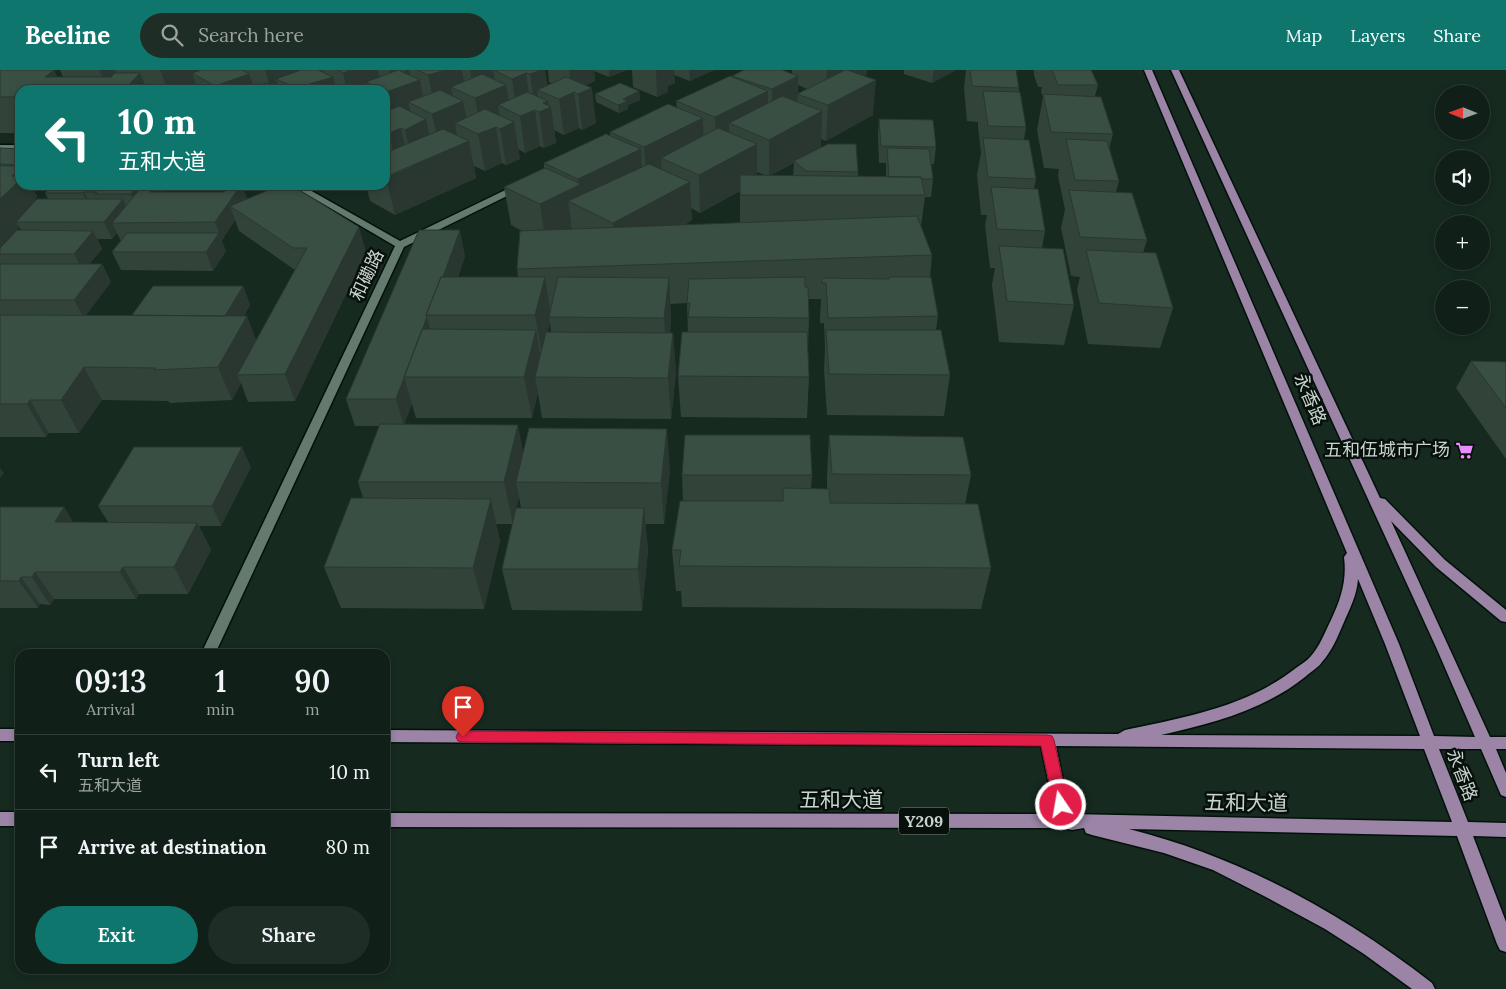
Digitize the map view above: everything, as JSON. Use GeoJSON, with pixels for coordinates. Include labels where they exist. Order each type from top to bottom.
{"type":"FeatureCollection","features":[{"type":"Feature","properties":{"kind":"main road","name":"永香路"},"geometry":{"type":"LineString","coordinates":[[1148,70],[1392,644],[1428,743],[1506,944]]}},
{"type":"Feature","properties":{"kind":"main road","name":"永香路"},"geometry":{"type":"LineString","coordinates":[[1175,70],[1370,488],[1506,790]]}},
{"type":"Feature","properties":{"kind":"main road"},"geometry":{"type":"LineString","coordinates":[[1370,488],[1403,529],[1441,565],[1506,617]]}},
{"type":"Feature","properties":{"kind":"main road"},"geometry":{"type":"LineString","coordinates":[[1100,741],[1192,722],[1242,707],[1284,685],[1316,660],[1349,599],[1352,568],[1346,537]]}},
{"type":"Feature","properties":{"kind":"main road"},"geometry":{"type":"LineString","coordinates":[[0,735],[15,735]]}},
{"type":"Feature","properties":{"kind":"main road"},"geometry":{"type":"LineString","coordinates":[[390,736],[1506,743]]}},
{"type":"Feature","properties":{"kind":"main road"},"geometry":{"type":"LineString","coordinates":[[1047,740],[1064,821],[1127,835],[1188,854],[1245,877],[1309,910],[1395,964],[1426,989]]}},
{"type":"Feature","properties":{"kind":"main road"},"geometry":{"type":"LineString","coordinates":[[0,819],[15,819]]}},
{"type":"Feature","properties":{"kind":"main road","name":"五和大道"},"geometry":{"type":"LineString","coordinates":[[390,820],[1064,821],[1506,830]]}},
{"type":"Feature","properties":{"kind":"street"},"geometry":{"type":"LineString","coordinates":[[0,147],[15,147]]}},
{"type":"Feature","properties":{"kind":"street","name":"和磡路"},"geometry":{"type":"LineString","coordinates":[[210,649],[400,245],[526,184]]}},
{"type":"Feature","properties":{"kind":"street"},"geometry":{"type":"LineString","coordinates":[[304,190],[400,245]]}},
{"type":"Feature","properties":{"kind":"building"},"geometry":{"type":"Polygon","coordinates":[[[0,70],[54,70],[45,77],[111,77],[115,73],[140,73],[129,85],[15,85],[15,97],[0,97],[0,70]]]}},
{"type":"Feature","properties":{"kind":"building"},"geometry":{"type":"Polygon","coordinates":[[[202,70],[242,70],[249,74],[213,85],[192,73],[202,70]]]}},
{"type":"Feature","properties":{"kind":"building"},"geometry":{"type":"Polygon","coordinates":[[[301,70],[318,70],[333,77],[306,85],[289,85],[276,79],[301,70]]]}},
{"type":"Feature","properties":{"kind":"building"},"geometry":{"type":"Polygon","coordinates":[[[337,70],[351,70],[343,73],[337,70]]]}},
{"type":"Feature","properties":{"kind":"building"},"geometry":{"type":"Polygon","coordinates":[[[398,70],[420,80],[390,91],[390,85],[372,85],[366,82],[398,70]]]}},
{"type":"Feature","properties":{"kind":"building"},"geometry":{"type":"Polygon","coordinates":[[[417,70],[446,70],[428,75],[417,70]]]}},
{"type":"Feature","properties":{"kind":"building"},"geometry":{"type":"Polygon","coordinates":[[[494,70],[541,70],[530,74],[526,73],[512,79],[494,70]]]}},
{"type":"Feature","properties":{"kind":"building"},"geometry":{"type":"Polygon","coordinates":[[[744,70],[782,70],[798,76],[772,89],[732,76],[744,70]]]}},
{"type":"Feature","properties":{"kind":"building"},"geometry":{"type":"Polygon","coordinates":[[[845,70],[876,80],[828,105],[797,94],[845,70]]]}},
{"type":"Feature","properties":{"kind":"building"},"geometry":{"type":"Polygon","coordinates":[[[970,70],[1016,70],[1019,88],[972,86],[970,70]]]}},
{"type":"Feature","properties":{"kind":"building"},"geometry":{"type":"Polygon","coordinates":[[[1052,70],[1091,70],[1098,85],[1058,85],[1052,70]]]}},
{"type":"Feature","properties":{"kind":"building"},"geometry":{"type":"Polygon","coordinates":[[[482,74],[506,85],[475,98],[451,87],[482,74]]]}},
{"type":"Feature","properties":{"kind":"building"},"geometry":{"type":"Polygon","coordinates":[[[730,76],[768,91],[715,117],[676,101],[730,76]]]}},
{"type":"Feature","properties":{"kind":"building"},"geometry":{"type":"Polygon","coordinates":[[[566,77],[592,88],[578,94],[574,92],[559,99],[537,90],[566,77]]]}},
{"type":"Feature","properties":{"kind":"building"},"geometry":{"type":"Polygon","coordinates":[[[620,83],[639,91],[623,99],[628,101],[618,105],[595,94],[620,83]]]}},
{"type":"Feature","properties":{"kind":"building"},"geometry":{"type":"Polygon","coordinates":[[[440,90],[463,101],[432,114],[408,102],[440,90]]]}},
{"type":"Feature","properties":{"kind":"building"},"geometry":{"type":"Polygon","coordinates":[[[983,91],[1020,92],[1026,127],[988,126],[983,91]]]}},
{"type":"Feature","properties":{"kind":"building"},"geometry":{"type":"Polygon","coordinates":[[[527,92],[548,101],[543,103],[551,107],[539,112],[535,110],[520,116],[498,105],[527,92]]]}},
{"type":"Feature","properties":{"kind":"building"},"geometry":{"type":"Polygon","coordinates":[[[1043,94],[1101,97],[1113,134],[1051,132],[1043,94]]]}},
{"type":"Feature","properties":{"kind":"building"},"geometry":{"type":"Polygon","coordinates":[[[782,96],[822,111],[769,140],[729,123],[782,96]]]}},
{"type":"Feature","properties":{"kind":"building"},"geometry":{"type":"Polygon","coordinates":[[[668,104],[703,118],[644,147],[610,132],[668,104]]]}},
{"type":"Feature","properties":{"kind":"building"},"geometry":{"type":"Polygon","coordinates":[[[399,106],[426,119],[405,130],[401,128],[390,133],[390,110],[399,106]]]}},
{"type":"Feature","properties":{"kind":"building"},"geometry":{"type":"Polygon","coordinates":[[[485,109],[514,122],[500,129],[496,127],[478,134],[455,123],[485,109]]]}},
{"type":"Feature","properties":{"kind":"building"},"geometry":{"type":"Polygon","coordinates":[[[879,119],[933,120],[936,147],[881,146],[879,119]]]}},
{"type":"Feature","properties":{"kind":"building"},"geometry":{"type":"Polygon","coordinates":[[[718,128],[757,144],[699,175],[661,158],[718,128]]]}},
{"type":"Feature","properties":{"kind":"building"},"geometry":{"type":"Polygon","coordinates":[[[443,129],[469,141],[390,175],[390,151],[443,129]]]}},
{"type":"Feature","properties":{"kind":"building"},"geometry":{"type":"Polygon","coordinates":[[[606,134],[641,149],[578,179],[544,163],[606,134]]]}},
{"type":"Feature","properties":{"kind":"building"},"geometry":{"type":"Polygon","coordinates":[[[983,138],[1029,140],[1036,179],[988,177],[983,138]]]}},
{"type":"Feature","properties":{"kind":"building"},"geometry":{"type":"Polygon","coordinates":[[[1066,139],[1107,141],[1119,181],[1075,180],[1066,139]]]}},
{"type":"Feature","properties":{"kind":"building"},"geometry":{"type":"Polygon","coordinates":[[[828,144],[856,144],[858,172],[806,171],[794,161],[828,144]]]}},
{"type":"Feature","properties":{"kind":"building"},"geometry":{"type":"Polygon","coordinates":[[[0,148],[15,149],[15,165],[0,164],[0,148]]]}},
{"type":"Feature","properties":{"kind":"building"},"geometry":{"type":"Polygon","coordinates":[[[887,148],[929,149],[933,179],[889,177],[887,148]]]}},
{"type":"Feature","properties":{"kind":"building"},"geometry":{"type":"Polygon","coordinates":[[[649,164],[690,182],[613,223],[568,201],[649,164]]]}},
{"type":"Feature","properties":{"kind":"building"},"geometry":{"type":"Polygon","coordinates":[[[0,166],[15,166],[15,173],[12,176],[15,176],[15,185],[0,199],[0,166]]]}},
{"type":"Feature","properties":{"kind":"building"},"geometry":{"type":"Polygon","coordinates":[[[545,168],[581,184],[540,204],[504,187],[545,168]]]}},
{"type":"Feature","properties":{"kind":"building"},"geometry":{"type":"Polygon","coordinates":[[[740,175],[921,177],[925,195],[740,195],[740,175]]]}},
{"type":"Feature","properties":{"kind":"building"},"geometry":{"type":"Polygon","coordinates":[[[991,187],[1038,189],[1045,231],[997,229],[991,187]]]}},
{"type":"Feature","properties":{"kind":"building"},"geometry":{"type":"Polygon","coordinates":[[[48,190],[134,190],[131,194],[95,194],[97,192],[45,193],[48,190]]]}},
{"type":"Feature","properties":{"kind":"building"},"geometry":{"type":"Polygon","coordinates":[[[139,190],[152,190],[150,192],[224,192],[226,190],[237,190],[215,222],[112,223],[139,190]]]}},
{"type":"Feature","properties":{"kind":"building"},"geometry":{"type":"Polygon","coordinates":[[[269,190],[299,190],[359,227],[285,374],[237,375],[307,248],[293,248],[230,206],[269,190]]]}},
{"type":"Feature","properties":{"kind":"building"},"geometry":{"type":"Polygon","coordinates":[[[1069,190],[1132,193],[1147,240],[1080,237],[1069,190]]]}},
{"type":"Feature","properties":{"kind":"building"},"geometry":{"type":"Polygon","coordinates":[[[37,199],[123,199],[104,222],[16,222],[37,199]]]}},
{"type":"Feature","properties":{"kind":"building"},"geometry":{"type":"Polygon","coordinates":[[[917,216],[932,255],[517,269],[520,231],[917,216]]]}},
{"type":"Feature","properties":{"kind":"building"},"geometry":{"type":"Polygon","coordinates":[[[17,230],[93,231],[74,254],[0,254],[0,248],[17,230]]]}},
{"type":"Feature","properties":{"kind":"building"},"geometry":{"type":"Polygon","coordinates":[[[419,230],[460,230],[443,277],[441,277],[426,315],[427,317],[396,399],[346,399],[419,230]]]}},
{"type":"Feature","properties":{"kind":"building"},"geometry":{"type":"Polygon","coordinates":[[[127,233],[219,233],[206,252],[112,252],[127,233]]]}},
{"type":"Feature","properties":{"kind":"building"},"geometry":{"type":"Polygon","coordinates":[[[999,246],[1063,249],[1074,305],[1007,301],[999,246]]]}},
{"type":"Feature","properties":{"kind":"building"},"geometry":{"type":"Polygon","coordinates":[[[1086,250],[1156,253],[1173,308],[1099,303],[1086,250]]]}},
{"type":"Feature","properties":{"kind":"building"},"geometry":{"type":"Polygon","coordinates":[[[0,264],[102,264],[74,300],[0,300],[0,264]]]}},
{"type":"Feature","properties":{"kind":"building"},"geometry":{"type":"Polygon","coordinates":[[[441,277],[545,277],[535,315],[426,315],[441,277]]]}},
{"type":"Feature","properties":{"kind":"building"},"geometry":{"type":"Polygon","coordinates":[[[558,277],[669,278],[664,318],[549,317],[558,277]]]}},
{"type":"Feature","properties":{"kind":"building"},"geometry":{"type":"Polygon","coordinates":[[[805,277],[805,287],[808,287],[809,318],[688,317],[690,303],[687,303],[689,279],[805,277]]]}},
{"type":"Feature","properties":{"kind":"building"},"geometry":{"type":"Polygon","coordinates":[[[889,277],[931,277],[938,316],[828,318],[826,283],[822,283],[822,278],[889,279],[889,277]]]}},
{"type":"Feature","properties":{"kind":"building"},"geometry":{"type":"Polygon","coordinates":[[[153,286],[243,286],[225,316],[132,315],[153,286]]]}},
{"type":"Feature","properties":{"kind":"building"},"geometry":{"type":"Polygon","coordinates":[[[0,315],[247,316],[218,367],[154,370],[156,368],[84,367],[61,400],[30,400],[27,404],[0,404],[0,315]]]}},
{"type":"Feature","properties":{"kind":"building"},"geometry":{"type":"Polygon","coordinates":[[[422,329],[536,330],[524,377],[404,377],[422,329]]]}},
{"type":"Feature","properties":{"kind":"building"},"geometry":{"type":"Polygon","coordinates":[[[826,330],[941,330],[950,375],[829,374],[826,330]]]}},
{"type":"Feature","properties":{"kind":"building"},"geometry":{"type":"Polygon","coordinates":[[[546,332],[673,333],[668,378],[535,377],[546,332]]]}},
{"type":"Feature","properties":{"kind":"building"},"geometry":{"type":"Polygon","coordinates":[[[682,332],[807,332],[809,377],[678,376],[682,332]]]}},
{"type":"Feature","properties":{"kind":"building"},"geometry":{"type":"Polygon","coordinates":[[[1471,361],[1506,362],[1506,408],[1471,361]]]}},
{"type":"Feature","properties":{"kind":"building"},"geometry":{"type":"Polygon","coordinates":[[[380,424],[518,425],[504,482],[358,482],[380,424]]]}},
{"type":"Feature","properties":{"kind":"building"},"geometry":{"type":"Polygon","coordinates":[[[529,428],[667,429],[661,483],[516,482],[529,428]]]}},
{"type":"Feature","properties":{"kind":"building"},"geometry":{"type":"Polygon","coordinates":[[[685,435],[810,435],[812,475],[682,475],[685,435]]]}},
{"type":"Feature","properties":{"kind":"building"},"geometry":{"type":"Polygon","coordinates":[[[829,435],[963,437],[971,475],[832,474],[829,435]]]}},
{"type":"Feature","properties":{"kind":"building"},"geometry":{"type":"Polygon","coordinates":[[[134,447],[242,447],[212,506],[98,506],[134,447]]]}},
{"type":"Feature","properties":{"kind":"building"},"geometry":{"type":"Polygon","coordinates":[[[783,488],[829,489],[830,503],[978,504],[991,568],[679,566],[681,550],[672,550],[680,501],[783,501],[783,488]]]}},
{"type":"Feature","properties":{"kind":"building"},"geometry":{"type":"Polygon","coordinates":[[[351,498],[491,499],[473,568],[324,567],[351,498]]]}},
{"type":"Feature","properties":{"kind":"building"},"geometry":{"type":"Polygon","coordinates":[[[0,507],[64,507],[55,522],[197,523],[174,567],[123,567],[120,572],[35,572],[32,577],[21,577],[19,581],[0,581],[0,507]]]}},
{"type":"Feature","properties":{"kind":"building"},"geometry":{"type":"Polygon","coordinates":[[[516,508],[644,508],[638,569],[502,569],[516,508]]]}},
{"type":"Feature","properties":{"kind":"place","name":"五和伍城市广场"},"geometry":{"type":"Point","coordinates":[1464,450]}},
{"type":"Feature","properties":{"kind":"route"},"geometry":{"type":"LineString","coordinates":[[463,737],[1047,740],[1061,805]]}}]}
